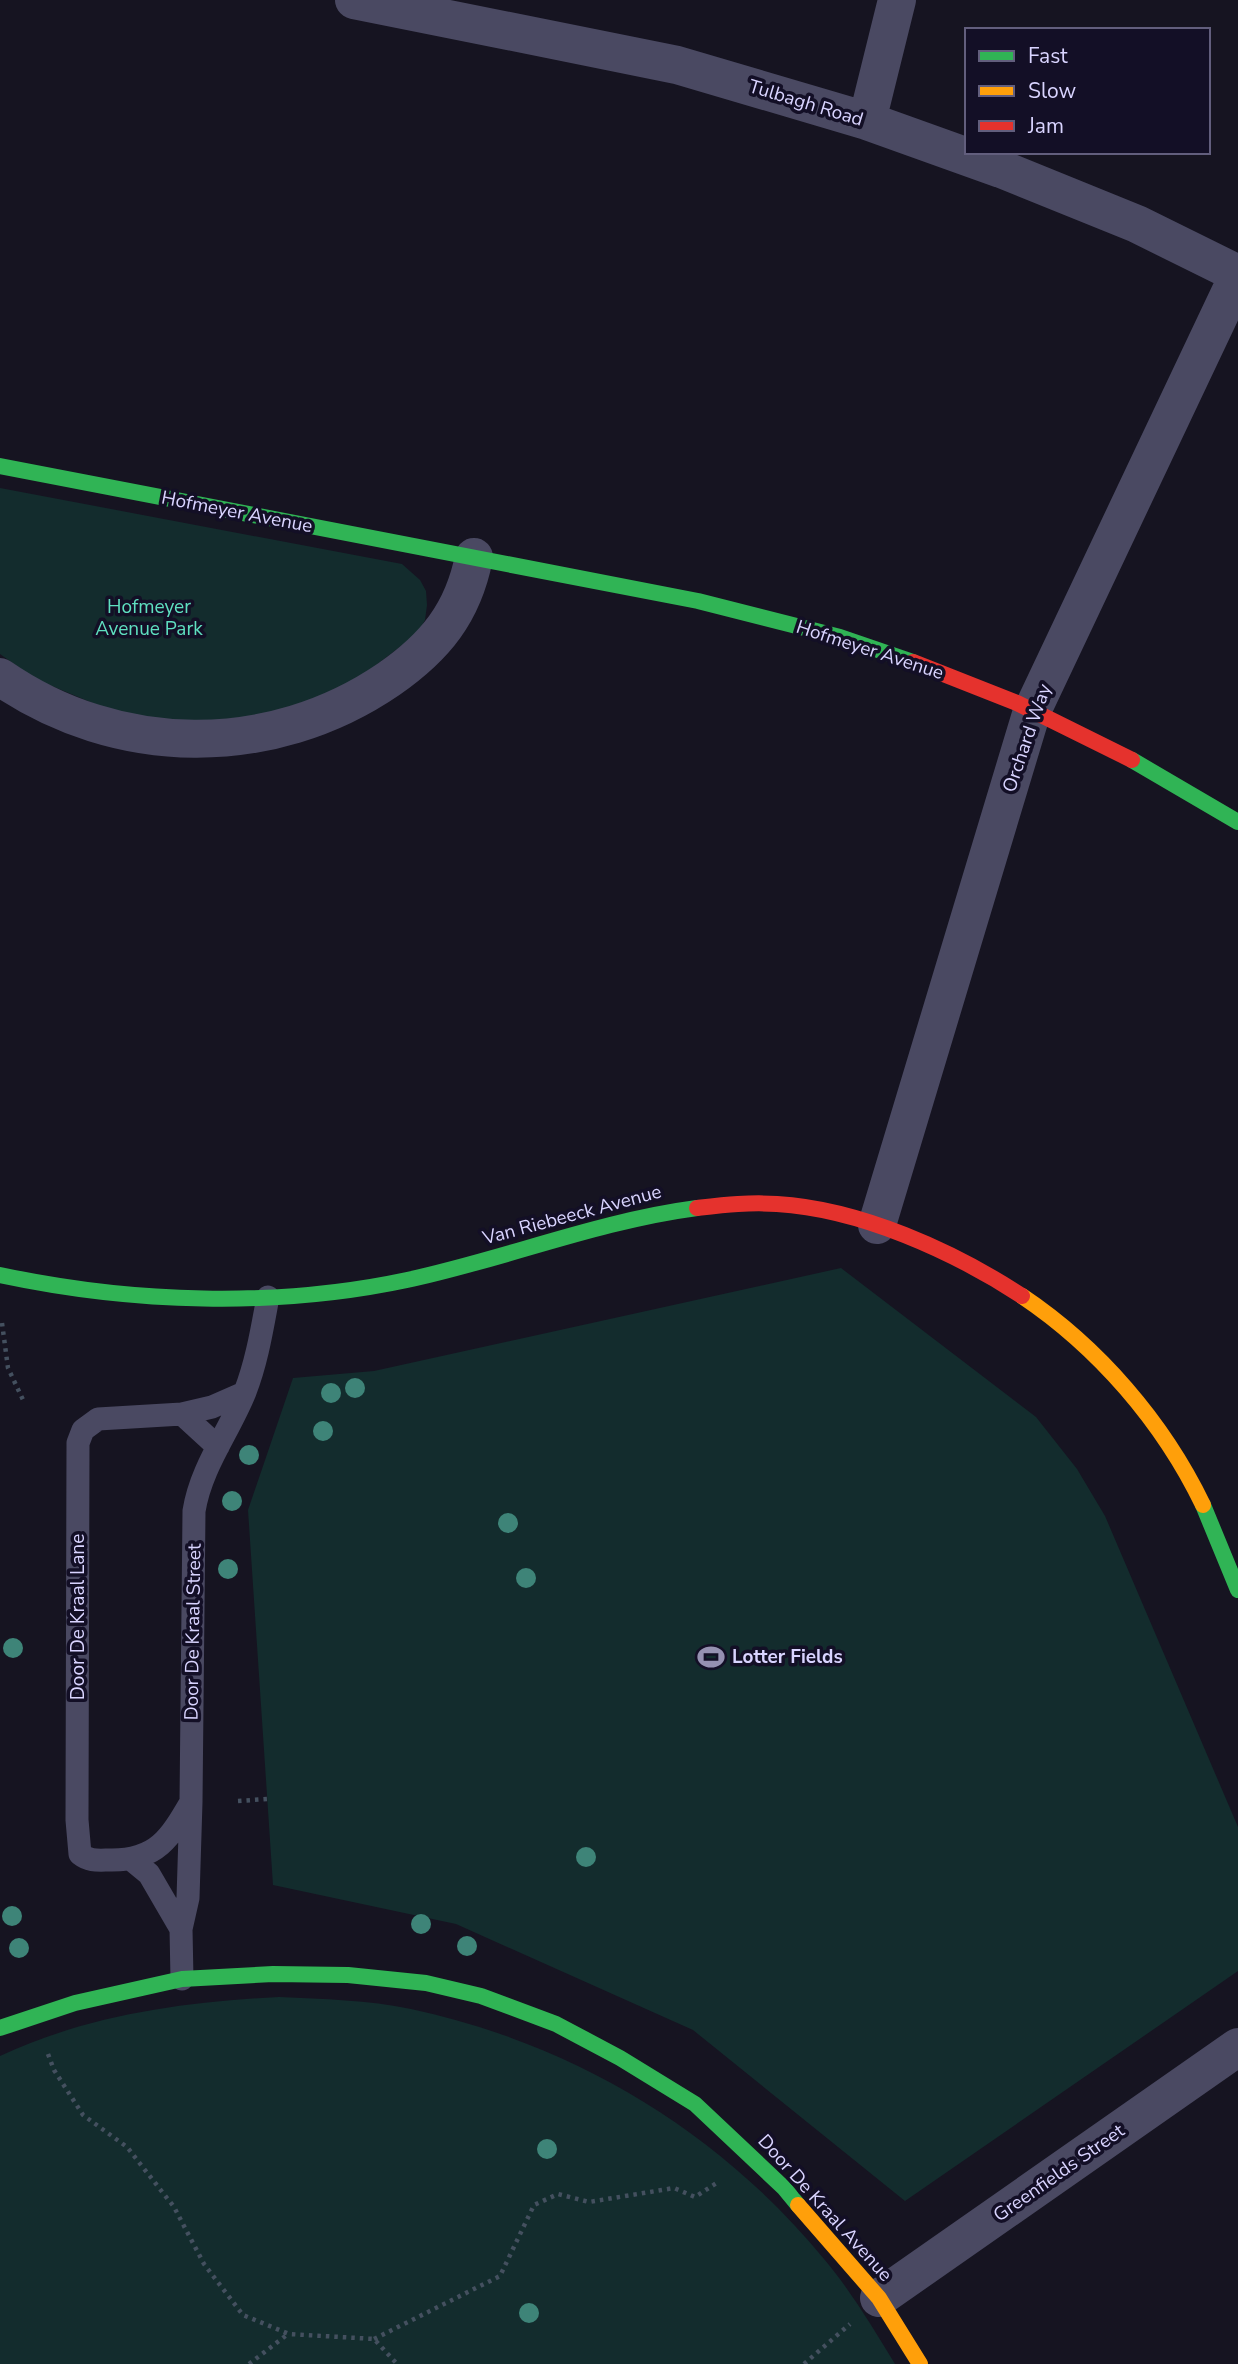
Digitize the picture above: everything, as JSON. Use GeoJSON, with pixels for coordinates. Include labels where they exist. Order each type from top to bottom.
{"type":"FeatureCollection","features":[{"type":"Feature","properties":{"kind":"street","name":"Tulbagh Road"},"geometry":{"type":"LineString","coordinates":[[354,0],[677,65],[867,121],[1001,169],[1137,224],[1238,275]]}},
{"type":"Feature","properties":{"kind":"street"},"geometry":{"type":"LineString","coordinates":[[867,121],[897,0]]}},
{"type":"Feature","properties":{"kind":"street","name":"Orchard Way"},"geometry":{"type":"LineString","coordinates":[[877,1224],[1032,711],[1238,275]]}},
{"type":"Feature","properties":{"kind":"street","name":"Hofmeyer Avenue"},"geometry":{"type":"LineString","coordinates":[[0,466],[656,592],[783,621],[922,664],[1032,711],[1187,789],[1238,822]]}},
{"type":"Feature","properties":{"kind":"street"},"geometry":{"type":"LineString","coordinates":[[0,677],[22,693],[61,712],[102,727],[146,737],[192,741],[238,738],[283,729],[327,715],[367,694],[405,668],[439,637],[454,616],[465,592],[474,557]]}},
{"type":"Feature","properties":{"kind":"street","name":"Van Riebeeck Avenue"},"geometry":{"type":"LineString","coordinates":[[0,1275],[98,1292],[230,1298],[324,1294],[438,1273],[618,1221],[676,1210],[734,1203],[815,1207],[877,1224],[946,1254],[1009,1288],[1081,1343],[1141,1407],[1180,1462],[1210,1521],[1238,1590]]}},
{"type":"Feature","properties":{"kind":"street","name":"Door De Kraal Avenue"},"geometry":{"type":"LineString","coordinates":[[0,2028],[75,2003],[183,1979],[273,1974],[348,1975],[426,1983],[481,1996],[556,2024],[620,2058],[695,2104],[784,2188],[879,2298],[920,2364]]}},
{"type":"Feature","properties":{"kind":"street","name":"Greenfields Street"},"geometry":{"type":"LineString","coordinates":[[879,2298],[1238,2047]]}},
{"type":"Feature","properties":{"kind":"lane","name":"Door De Kraal Street"},"geometry":{"type":"LineString","coordinates":[[183,1979],[181,1929],[188,1898],[191,1802],[194,1511],[202,1478],[244,1393],[259,1347],[268,1297]]}},
{"type":"Feature","properties":{"kind":"lane","name":"Door De Kraal Lane"},"geometry":{"type":"LineString","coordinates":[[191,1802],[161,1845],[132,1860],[89,1860],[80,1854],[78,1443],[83,1430],[98,1419],[183,1414],[212,1407],[244,1393]]}},
{"type":"Feature","properties":{"kind":"lane"},"geometry":{"type":"LineString","coordinates":[[183,1414],[218,1447]]}},
{"type":"Feature","properties":{"kind":"lane"},"geometry":{"type":"LineString","coordinates":[[132,1860],[149,1874],[181,1929]]}},
{"type":"Feature","properties":{"kind":"path"},"geometry":{"type":"LineString","coordinates":[[2,1323],[8,1368],[24,1402]]}},
{"type":"Feature","properties":{"kind":"path"},"geometry":{"type":"LineString","coordinates":[[238,1801],[267,1799]]}},
{"type":"Feature","properties":{"kind":"path"},"geometry":{"type":"LineString","coordinates":[[47,2052],[54,2070],[83,2115],[127,2147],[174,2207],[204,2264],[243,2315],[289,2334],[374,2339],[500,2276],[534,2204],[558,2194],[589,2202],[674,2188],[695,2197],[754,2158]]}},
{"type":"Feature","properties":{"kind":"path"},"geometry":{"type":"LineString","coordinates":[[804,2364],[879,2298]]}},
{"type":"Feature","properties":{"kind":"path"},"geometry":{"type":"LineString","coordinates":[[249,2364],[289,2334]]}},
{"type":"Feature","properties":{"kind":"path"},"geometry":{"type":"LineString","coordinates":[[374,2339],[397,2364]]}},
{"type":"Feature","properties":{"kind":"green space","name":"Hofmeyer Avenue Park"},"geometry":{"type":"Polygon","coordinates":[[[0,488],[402,564],[420,580],[426,591],[425,620],[418,633],[354,682],[280,714],[200,725],[119,714],[35,679],[0,654],[0,488]]]}},
{"type":"Feature","properties":{"kind":"green space","name":"Lotter Fields"},"geometry":{"type":"Polygon","coordinates":[[[841,1268],[1036,1417],[1077,1469],[1105,1516],[1238,1827],[1238,1971],[905,2201],[693,2030],[456,1924],[273,1885],[248,1510],[293,1378],[374,1371],[841,1268]]]}},
{"type":"Feature","properties":{"kind":"green space"},"geometry":{"type":"Polygon","coordinates":[[[279,1997],[378,2004],[471,2024],[585,2069],[639,2099],[690,2132],[738,2170],[783,2213],[843,2284],[895,2364],[0,2364],[0,2056],[67,2030],[136,2013],[279,1997]]]}},
{"type":"Feature","properties":{"kind":"traffic: fast"},"geometry":{"type":"LineString","coordinates":[[0,466],[698,601],[840,637],[913,662]]}},
{"type":"Feature","properties":{"kind":"traffic: fast"},"geometry":{"type":"LineString","coordinates":[[1132,760],[1238,822]]}},
{"type":"Feature","properties":{"kind":"traffic: fast"},"geometry":{"type":"LineString","coordinates":[[0,1275],[100,1292],[152,1296],[255,1298],[307,1295],[407,1280],[624,1222],[697,1208]]}},
{"type":"Feature","properties":{"kind":"traffic: fast"},"geometry":{"type":"LineString","coordinates":[[1203,1505],[1238,1590]]}},
{"type":"Feature","properties":{"kind":"traffic: fast"},"geometry":{"type":"LineString","coordinates":[[0,2028],[75,2003],[182,1979],[273,1974],[348,1975],[426,1983],[481,1996],[556,2024],[620,2058],[695,2104],[784,2188],[798,2205]]}},
{"type":"Feature","properties":{"kind":"traffic: slow"},"geometry":{"type":"LineString","coordinates":[[1022,1296],[1077,1338],[1126,1388],[1169,1444],[1203,1505]]}},
{"type":"Feature","properties":{"kind":"traffic: slow"},"geometry":{"type":"LineString","coordinates":[[798,2205],[879,2298],[920,2364]]}},
{"type":"Feature","properties":{"kind":"traffic: jam"},"geometry":{"type":"LineString","coordinates":[[913,662],[1017,703],[1132,760]]}},
{"type":"Feature","properties":{"kind":"traffic: jam"},"geometry":{"type":"LineString","coordinates":[[697,1208],[767,1203],[841,1214],[873,1223],[936,1248],[1022,1296]]}},
{"type":"Feature","properties":{"kind":"place","name":"Lotter Fields"},"geometry":{"type":"Point","coordinates":[711,1657]}}]}
